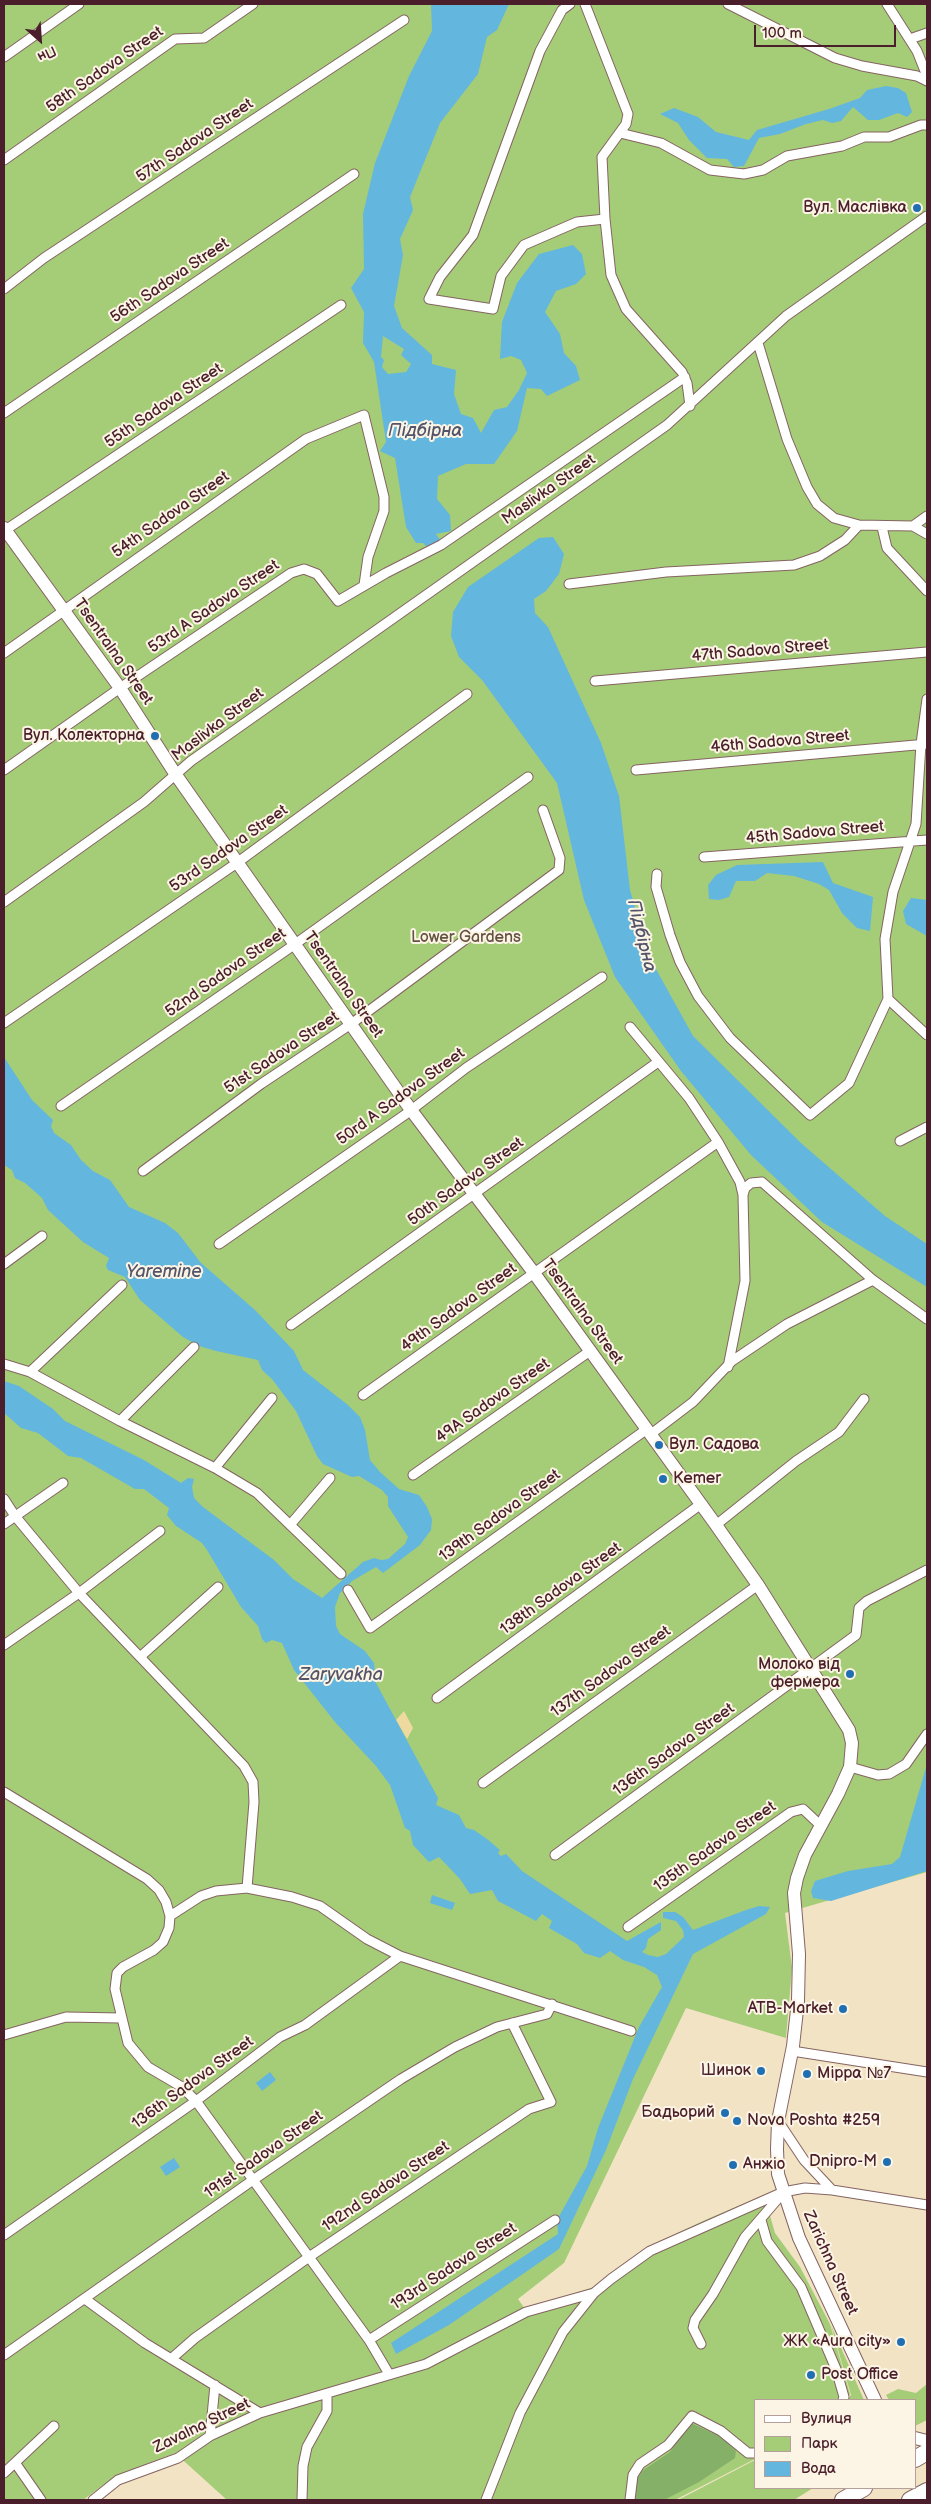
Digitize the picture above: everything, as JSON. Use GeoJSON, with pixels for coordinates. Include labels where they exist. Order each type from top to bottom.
{"type":"FeatureCollection","features":[{"type":"Feature","properties":{"kind":"highway"},"geometry":{"type":"LineString","coordinates":[[916,2458],[927,2452]]}},
{"type":"Feature","properties":{"kind":"highway"},"geometry":{"type":"LineString","coordinates":[[842,2500],[862,2489]]}},
{"type":"Feature","properties":{"kind":"highway"},"geometry":{"type":"LineString","coordinates":[[910,2500],[927,2491]]}},
{"type":"Feature","properties":{"kind":"street"},"geometry":{"type":"LineString","coordinates":[[4,57],[79,4]]}},
{"type":"Feature","properties":{"kind":"street","name":"58th Sadova Street"},"geometry":{"type":"LineString","coordinates":[[4,160],[175,39],[204,38],[253,4]]}},
{"type":"Feature","properties":{"kind":"street"},"geometry":{"type":"LineString","coordinates":[[570,4],[562,10],[540,51],[473,235],[440,277],[429,299],[493,309],[502,276],[524,245],[577,222],[605,219]]}},
{"type":"Feature","properties":{"kind":"street"},"geometry":{"type":"LineString","coordinates":[[585,4],[628,114],[626,124],[602,157],[610,275],[626,309],[685,377],[690,406]]}},
{"type":"Feature","properties":{"kind":"street"},"geometry":{"type":"LineString","coordinates":[[728,4],[835,58],[862,66],[917,76],[927,81]]}},
{"type":"Feature","properties":{"kind":"street"},"geometry":{"type":"LineString","coordinates":[[887,4],[910,39],[927,76]]}},
{"type":"Feature","properties":{"kind":"street","name":"57th Sadova Street"},"geometry":{"type":"LineString","coordinates":[[4,289],[52,253],[404,20]]}},
{"type":"Feature","properties":{"kind":"street"},"geometry":{"type":"LineString","coordinates":[[910,39],[927,33]]}},
{"type":"Feature","properties":{"kind":"street"},"geometry":{"type":"LineString","coordinates":[[620,133],[661,143],[710,170],[744,174],[763,170],[787,156],[842,146],[864,137],[889,137],[921,125],[927,125]]}},
{"type":"Feature","properties":{"kind":"street","name":"56th Sadova Street"},"geometry":{"type":"LineString","coordinates":[[4,413],[354,174]]}},
{"type":"Feature","properties":{"kind":"street","name":"Maslivka Street"},"geometry":{"type":"LineString","coordinates":[[4,902],[144,802],[191,761],[411,604],[637,447],[690,406],[786,316],[927,216]]}},
{"type":"Feature","properties":{"kind":"street","name":"55th Sadova Street"},"geometry":{"type":"LineString","coordinates":[[4,529],[341,306]]}},
{"type":"Feature","properties":{"kind":"street"},"geometry":{"type":"LineString","coordinates":[[758,343],[787,439],[806,487],[817,504],[834,518],[859,525],[882,527],[913,526],[927,534]]}},
{"type":"Feature","properties":{"kind":"street"},"geometry":{"type":"LineString","coordinates":[[364,585],[441,545],[685,377]]}},
{"type":"Feature","properties":{"kind":"street","name":"54th Sadova Street"},"geometry":{"type":"LineString","coordinates":[[4,653],[63,609],[306,439],[364,415],[384,497],[384,511],[368,557],[364,585]]}},
{"type":"Feature","properties":{"kind":"street"},"geometry":{"type":"LineString","coordinates":[[913,526],[927,516]]}},
{"type":"Feature","properties":{"kind":"street"},"geometry":{"type":"LineString","coordinates":[[570,584],[666,572],[794,565],[820,556],[845,540],[859,525]]}},
{"type":"Feature","properties":{"kind":"street"},"geometry":{"type":"LineString","coordinates":[[882,527],[887,548],[927,591]]}},
{"type":"Feature","properties":{"kind":"street","name":"Tsentralna Street"},"geometry":{"type":"LineString","coordinates":[[4,529],[120,688],[176,775],[411,1110],[534,1273],[716,1525],[758,1585],[849,1730],[852,1744],[850,1766],[838,1794],[805,1854],[796,1878],[794,1894],[799,1982],[792,2051],[778,2121],[778,2174],[784,2192]]}},
{"type":"Feature","properties":{"kind":"street","name":"53rd A Sadova Street"},"geometry":{"type":"LineString","coordinates":[[4,770],[120,688],[291,573],[304,569],[317,574],[338,601],[364,585]]}},
{"type":"Feature","properties":{"kind":"street","name":"47th Sadova Street"},"geometry":{"type":"LineString","coordinates":[[596,681],[927,652]]}},
{"type":"Feature","properties":{"kind":"street","name":"53rd Sadova Street"},"geometry":{"type":"LineString","coordinates":[[4,1022],[238,862],[467,694]]}},
{"type":"Feature","properties":{"kind":"street"},"geometry":{"type":"LineString","coordinates":[[657,874],[656,887],[670,935],[680,962],[698,996],[730,1038],[810,1116],[849,1082],[888,999],[885,939],[893,892],[904,857],[912,841],[916,824],[927,699]]}},
{"type":"Feature","properties":{"kind":"street","name":"46th Sadova Street"},"geometry":{"type":"LineString","coordinates":[[636,770],[924,744]]}},
{"type":"Feature","properties":{"kind":"street","name":"52nd Sadova Street"},"geometry":{"type":"LineString","coordinates":[[61,1106],[295,943],[528,777]]}},
{"type":"Feature","properties":{"kind":"street","name":"51st Sadova Street"},"geometry":{"type":"LineString","coordinates":[[143,1171],[261,1084],[351,1024],[559,870],[560,858],[543,810]]}},
{"type":"Feature","properties":{"kind":"street","name":"45th Sadova Street"},"geometry":{"type":"LineString","coordinates":[[704,857],[927,840]]}},
{"type":"Feature","properties":{"kind":"street","name":"50rd A Sadova Street"},"geometry":{"type":"LineString","coordinates":[[218,1244],[411,1110],[466,1068],[602,977]]}},
{"type":"Feature","properties":{"kind":"street"},"geometry":{"type":"LineString","coordinates":[[888,999],[927,1034]]}},
{"type":"Feature","properties":{"kind":"street"},"geometry":{"type":"LineString","coordinates":[[630,1027],[689,1098],[734,1168],[742,1191],[745,1281],[728,1367]]}},
{"type":"Feature","properties":{"kind":"street","name":"50th Sadova Street"},"geometry":{"type":"LineString","coordinates":[[291,1325],[475,1195],[658,1062]]}},
{"type":"Feature","properties":{"kind":"street"},"geometry":{"type":"LineString","coordinates":[[900,1141],[927,1127]]}},
{"type":"Feature","properties":{"kind":"street","name":"49th Sadova Street"},"geometry":{"type":"LineString","coordinates":[[363,1395],[718,1142]]}},
{"type":"Feature","properties":{"kind":"street"},"geometry":{"type":"LineString","coordinates":[[742,1191],[751,1183],[762,1182],[873,1280],[927,1320]]}},
{"type":"Feature","properties":{"kind":"street"},"geometry":{"type":"LineString","coordinates":[[4,1264],[42,1236]]}},
{"type":"Feature","properties":{"kind":"street","name":"139th Sadova Street"},"geometry":{"type":"LineString","coordinates":[[348,1590],[370,1628],[693,1402],[732,1361],[788,1324],[873,1280]]}},
{"type":"Feature","properties":{"kind":"street"},"geometry":{"type":"LineString","coordinates":[[30,1372],[122,1285]]}},
{"type":"Feature","properties":{"kind":"street"},"geometry":{"type":"LineString","coordinates":[[120,1421],[194,1347]]}},
{"type":"Feature","properties":{"kind":"street","name":"49A Sadova Street"},"geometry":{"type":"LineString","coordinates":[[413,1475],[590,1351]]}},
{"type":"Feature","properties":{"kind":"street"},"geometry":{"type":"LineString","coordinates":[[4,1364],[30,1372],[120,1421],[215,1468],[257,1493],[341,1574]]}},
{"type":"Feature","properties":{"kind":"street"},"geometry":{"type":"LineString","coordinates":[[215,1468],[272,1398]]}},
{"type":"Feature","properties":{"kind":"street"},"geometry":{"type":"LineString","coordinates":[[716,1525],[796,1461],[839,1432],[864,1398]]}},
{"type":"Feature","properties":{"kind":"street"},"geometry":{"type":"LineString","coordinates":[[290,1525],[330,1478]]}},
{"type":"Feature","properties":{"kind":"street"},"geometry":{"type":"LineString","coordinates":[[4,1524],[62,1483]]}},
{"type":"Feature","properties":{"kind":"street"},"geometry":{"type":"LineString","coordinates":[[4,1498],[16,1516],[80,1594],[244,1766],[253,1782],[253,1829],[247,1888]]}},
{"type":"Feature","properties":{"kind":"street","name":"138th Sadova Street"},"geometry":{"type":"LineString","coordinates":[[438,1698],[701,1504]]}},
{"type":"Feature","properties":{"kind":"street"},"geometry":{"type":"LineString","coordinates":[[4,1644],[80,1594],[160,1531]]}},
{"type":"Feature","properties":{"kind":"street","name":"136th Sadova Street"},"geometry":{"type":"LineString","coordinates":[[555,1855],[812,1670],[856,1635],[859,1626],[859,1608],[868,1601],[927,1570]]}},
{"type":"Feature","properties":{"kind":"street","name":"137th Sadova Street"},"geometry":{"type":"LineString","coordinates":[[483,1783],[758,1585]]}},
{"type":"Feature","properties":{"kind":"street"},"geometry":{"type":"LineString","coordinates":[[140,1657],[218,1587]]}},
{"type":"Feature","properties":{"kind":"street"},"geometry":{"type":"LineString","coordinates":[[850,1766],[878,1776],[889,1774],[906,1764],[927,1734]]}},
{"type":"Feature","properties":{"kind":"street"},"geometry":{"type":"LineString","coordinates":[[4,1792],[147,1879],[159,1890],[166,1902],[170,1916],[169,1928],[163,1942],[154,1950],[122,1967],[117,1973],[115,1989],[128,2043],[148,2067],[182,2087],[196,2101],[369,2340],[388,2374]]}},
{"type":"Feature","properties":{"kind":"street","name":"135th Sadova Street"},"geometry":{"type":"LineString","coordinates":[[628,1927],[791,1812],[803,1809],[820,1825]]}},
{"type":"Feature","properties":{"kind":"street"},"geometry":{"type":"LineString","coordinates":[[170,1916],[201,1896],[216,1890],[247,1888],[292,1897],[320,1906],[367,1939],[400,1956],[631,2031]]}},
{"type":"Feature","properties":{"kind":"street","name":"136th Sadova Street"},"geometry":{"type":"LineString","coordinates":[[4,2235],[196,2101],[280,2037],[305,2025],[400,1956]]}},
{"type":"Feature","properties":{"kind":"street","name":"191st Sadova Street"},"geometry":{"type":"LineString","coordinates":[[4,2355],[253,2180],[401,2079],[454,2047],[512,2023],[547,2014],[552,2004]]}},
{"type":"Feature","properties":{"kind":"street"},"geometry":{"type":"LineString","coordinates":[[4,2035],[66,2017],[121,2018]]}},
{"type":"Feature","properties":{"kind":"street","name":"192nd Sadova Street"},"geometry":{"type":"LineString","coordinates":[[171,2359],[195,2338],[309,2257],[529,2109],[551,2102],[512,2023]]}},
{"type":"Feature","properties":{"kind":"street"},"geometry":{"type":"LineString","coordinates":[[792,2051],[927,2072]]}},
{"type":"Feature","properties":{"kind":"street"},"geometry":{"type":"LineString","coordinates":[[778,2121],[804,2160],[832,2190]]}},
{"type":"Feature","properties":{"kind":"street"},"geometry":{"type":"LineString","coordinates":[[486,2500],[492,2481],[529,2397],[563,2332],[594,2293],[650,2251],[784,2192],[805,2188],[832,2190],[927,2205]]}},
{"type":"Feature","properties":{"kind":"street"},"geometry":{"type":"LineString","coordinates":[[701,2344],[694,2328],[695,2320],[713,2294],[745,2237],[784,2192]]}},
{"type":"Feature","properties":{"kind":"street","name":"Zarichna Street"},"geometry":{"type":"LineString","coordinates":[[784,2192],[799,2238],[875,2399]]}},
{"type":"Feature","properties":{"kind":"street","name":"193rd Sadova Street"},"geometry":{"type":"LineString","coordinates":[[369,2340],[555,2220]]}},
{"type":"Feature","properties":{"kind":"street"},"geometry":{"type":"LineString","coordinates":[[761,2220],[767,2241],[801,2287],[836,2369],[843,2399]]}},
{"type":"Feature","properties":{"kind":"street","name":"Zavalna Street"},"geometry":{"type":"LineString","coordinates":[[93,2500],[118,2480],[178,2458],[210,2436],[260,2414],[430,2362],[526,2312],[594,2293]]}},
{"type":"Feature","properties":{"kind":"street"},"geometry":{"type":"LineString","coordinates":[[85,2299],[145,2343],[260,2414]]}},
{"type":"Feature","properties":{"kind":"street"},"geometry":{"type":"LineString","coordinates":[[210,2436],[214,2385]]}},
{"type":"Feature","properties":{"kind":"street"},"geometry":{"type":"LineString","coordinates":[[302,2500],[303,2466],[307,2447],[327,2411],[327,2394]]}},
{"type":"Feature","properties":{"kind":"street"},"geometry":{"type":"LineString","coordinates":[[630,2500],[633,2475],[640,2464],[668,2445],[692,2416],[721,2431],[734,2444],[748,2453],[754,2453]]}},
{"type":"Feature","properties":{"kind":"street"},"geometry":{"type":"LineString","coordinates":[[4,2473],[16,2464],[54,2426]]}},
{"type":"Feature","properties":{"kind":"street"},"geometry":{"type":"LineString","coordinates":[[16,2464],[41,2500]]}},
{"type":"Feature","properties":{"kind":"green space","name":"Lower Gardens"},"geometry":{"type":"Polygon","coordinates":[[[4,4],[927,4],[927,1872],[785,1913],[792,1968],[786,2038],[686,2008],[564,2263],[518,2299],[525,2309],[594,2287],[644,2249],[764,2195],[775,2233],[800,2267],[830,2324],[850,2394],[848,2399],[754,2399],[754,2460],[675,2500],[227,2500],[175,2453],[114,2477],[83,2500],[4,2500],[4,4]]]}},
{"type":"Feature","properties":{"kind":"green space"},"geometry":{"type":"Polygon","coordinates":[[[831,2325],[864,2399],[849,2399],[851,2395],[831,2325]]]}},
{"type":"Feature","properties":{"kind":"green space"},"geometry":{"type":"Polygon","coordinates":[[[927,2384],[927,2420],[916,2426],[916,2399],[888,2399],[886,2395],[898,2389],[916,2393],[927,2384]]]}},
{"type":"Feature","properties":{"kind":"green space"},"geometry":{"type":"Polygon","coordinates":[[[689,2422],[723,2438],[736,2451],[735,2458],[699,2482],[664,2500],[633,2500],[635,2482],[642,2471],[670,2452],[689,2422]]]}},
{"type":"Feature","properties":{"kind":"green space"},"geometry":{"type":"Polygon","coordinates":[[[754,2461],[754,2489],[811,2489],[794,2500],[678,2500],[754,2461]]]}},
{"type":"Feature","properties":{"kind":"sand"},"geometry":{"type":"Polygon","coordinates":[[[404,1711],[413,1728],[407,1739],[396,1720],[404,1711]]]}},
{"type":"Feature","properties":{"kind":"water","name":"Підбірна"},"geometry":{"type":"Polygon","coordinates":[[[431,4],[509,4],[497,30],[487,37],[478,74],[440,123],[410,197],[413,210],[400,239],[403,255],[394,306],[402,328],[432,355],[432,364],[456,370],[454,394],[461,414],[473,418],[481,433],[494,410],[507,407],[519,390],[527,373],[521,360],[511,356],[500,359],[502,322],[517,283],[539,254],[573,245],[582,254],[586,274],[576,284],[556,291],[545,312],[560,334],[564,353],[576,366],[580,380],[547,396],[541,389],[527,388],[517,431],[494,464],[466,464],[438,476],[437,499],[450,515],[451,531],[436,534],[441,541],[429,549],[423,543],[416,543],[406,527],[395,458],[380,451],[386,442],[374,362],[363,343],[364,312],[351,288],[364,269],[363,214],[375,163],[409,76],[432,31],[431,4]],[[383,336],[381,357],[384,360],[382,367],[388,374],[406,372],[411,364],[401,355],[404,349],[383,336]]]}},
{"type":"Feature","properties":{"kind":"water"},"geometry":{"type":"Polygon","coordinates":[[[886,86],[898,88],[906,93],[912,112],[907,117],[898,113],[879,120],[868,120],[853,107],[841,121],[832,123],[823,120],[780,134],[759,138],[744,166],[734,167],[727,159],[707,158],[689,140],[678,123],[660,114],[674,108],[698,117],[716,132],[749,140],[757,130],[829,109],[860,98],[867,90],[886,86]]]}},
{"type":"Feature","properties":{"kind":"water"},"geometry":{"type":"Polygon","coordinates":[[[553,537],[564,554],[559,574],[546,591],[534,599],[535,613],[548,627],[601,743],[619,796],[630,890],[651,960],[693,1036],[801,1143],[885,1216],[927,1244],[927,1287],[822,1222],[751,1155],[681,1071],[615,977],[584,900],[557,783],[482,680],[459,657],[451,636],[453,612],[468,587],[539,538],[553,537]]]}},
{"type":"Feature","properties":{"kind":"water"},"geometry":{"type":"Polygon","coordinates":[[[823,862],[833,883],[873,897],[870,931],[857,928],[842,913],[829,890],[819,884],[794,876],[767,873],[755,881],[736,881],[729,897],[719,900],[709,899],[708,885],[716,875],[737,865],[823,862]]]}},
{"type":"Feature","properties":{"kind":"water"},"geometry":{"type":"Polygon","coordinates":[[[911,898],[927,900],[927,936],[906,924],[903,911],[911,898]]]}},
{"type":"Feature","properties":{"kind":"water"},"geometry":{"type":"Polygon","coordinates":[[[4,1057],[32,1100],[53,1120],[51,1126],[54,1133],[71,1145],[81,1160],[93,1171],[110,1180],[129,1207],[165,1223],[178,1233],[201,1263],[255,1310],[294,1351],[303,1370],[348,1405],[360,1417],[365,1430],[370,1460],[380,1472],[399,1489],[419,1495],[427,1507],[432,1519],[431,1530],[420,1545],[383,1573],[376,1567],[352,1581],[340,1593],[335,1607],[336,1626],[340,1634],[365,1651],[374,1663],[376,1683],[438,1798],[436,1805],[459,1815],[466,1828],[474,1830],[487,1839],[500,1850],[498,1853],[501,1856],[506,1854],[522,1871],[627,1941],[661,1922],[661,1930],[648,1939],[646,1948],[642,1952],[648,1955],[658,1957],[666,1954],[684,1937],[683,1930],[676,1921],[663,1918],[663,1912],[675,1912],[683,1917],[693,1930],[759,1906],[770,1907],[766,1914],[693,1954],[633,2079],[606,2150],[559,2249],[449,2325],[396,2354],[391,2343],[558,2234],[557,2220],[587,2166],[598,2128],[639,2027],[662,1987],[657,1975],[644,1967],[623,1960],[610,1951],[600,1958],[584,1953],[577,1944],[549,1928],[552,1921],[542,1914],[536,1921],[498,1901],[492,1890],[470,1894],[460,1879],[439,1857],[429,1862],[413,1845],[410,1831],[405,1828],[390,1785],[376,1766],[335,1722],[294,1670],[282,1643],[272,1640],[266,1643],[262,1639],[258,1626],[241,1607],[207,1550],[202,1543],[176,1526],[167,1515],[169,1508],[144,1489],[135,1489],[81,1458],[68,1456],[38,1433],[21,1428],[4,1413],[4,1381],[19,1386],[53,1409],[65,1421],[144,1460],[181,1483],[188,1478],[194,1479],[192,1487],[194,1498],[203,1507],[274,1560],[293,1579],[322,1598],[363,1562],[374,1558],[388,1559],[405,1544],[408,1537],[388,1506],[388,1497],[382,1490],[359,1476],[352,1477],[323,1464],[317,1456],[296,1411],[272,1379],[262,1370],[258,1360],[199,1346],[183,1337],[140,1300],[125,1277],[108,1270],[106,1266],[109,1258],[83,1242],[48,1210],[42,1198],[25,1183],[15,1178],[12,1170],[4,1165],[4,1057]]]}},
{"type":"Feature","properties":{"kind":"water"},"geometry":{"type":"Polygon","coordinates":[[[927,1764],[927,1871],[831,1901],[813,1898],[811,1891],[815,1881],[848,1871],[892,1864],[900,1857],[927,1764]]]}},
{"type":"Feature","properties":{"kind":"water"},"geometry":{"type":"Polygon","coordinates":[[[432,1895],[455,1903],[452,1910],[430,1903],[432,1895]]]}},
{"type":"Feature","properties":{"kind":"water"},"geometry":{"type":"Polygon","coordinates":[[[270,2072],[276,2080],[262,2091],[256,2083],[270,2072]]]}},
{"type":"Feature","properties":{"kind":"water"},"geometry":{"type":"Polygon","coordinates":[[[174,2158],[180,2167],[166,2176],[160,2167],[174,2158]]]}},
{"type":"Feature","properties":{"kind":"place","name":"Вул. Маслівка"},"geometry":{"type":"Point","coordinates":[917,208]}},
{"type":"Feature","properties":{"kind":"place","name":"Вул. Колекторна"},"geometry":{"type":"Point","coordinates":[155,736]}},
{"type":"Feature","properties":{"kind":"place","name":"Вул. Садова"},"geometry":{"type":"Point","coordinates":[659,1445]}},
{"type":"Feature","properties":{"kind":"place","name":"Kemer"},"geometry":{"type":"Point","coordinates":[663,1479]}},
{"type":"Feature","properties":{"kind":"place","name":"Молоко від фермера"},"geometry":{"type":"Point","coordinates":[850,1674]}},
{"type":"Feature","properties":{"kind":"place","name":"ATB-Market"},"geometry":{"type":"Point","coordinates":[843,2009]}},
{"type":"Feature","properties":{"kind":"place","name":"Шинок"},"geometry":{"type":"Point","coordinates":[761,2071]}},
{"type":"Feature","properties":{"kind":"place","name":"Мірра №7"},"geometry":{"type":"Point","coordinates":[807,2074]}},
{"type":"Feature","properties":{"kind":"place","name":"Бадьорий"},"geometry":{"type":"Point","coordinates":[725,2113]}},
{"type":"Feature","properties":{"kind":"place","name":"Nova Poshta #259"},"geometry":{"type":"Point","coordinates":[737,2121]}},
{"type":"Feature","properties":{"kind":"place","name":"Dnipro-M"},"geometry":{"type":"Point","coordinates":[887,2162]}},
{"type":"Feature","properties":{"kind":"place","name":"Анжіо"},"geometry":{"type":"Point","coordinates":[733,2165]}},
{"type":"Feature","properties":{"kind":"place","name":"ЖК «Aura city»"},"geometry":{"type":"Point","coordinates":[901,2342]}},
{"type":"Feature","properties":{"kind":"place","name":"Post Office"},"geometry":{"type":"Point","coordinates":[811,2375]}},
{"type":"Feature","properties":{"kind":"water label","name":"Yaremine"},"geometry":{"type":"Point","coordinates":[164,1272]}},
{"type":"Feature","properties":{"kind":"water label","name":"Zaryvakha"},"geometry":{"type":"Point","coordinates":[341,1675]}}]}
